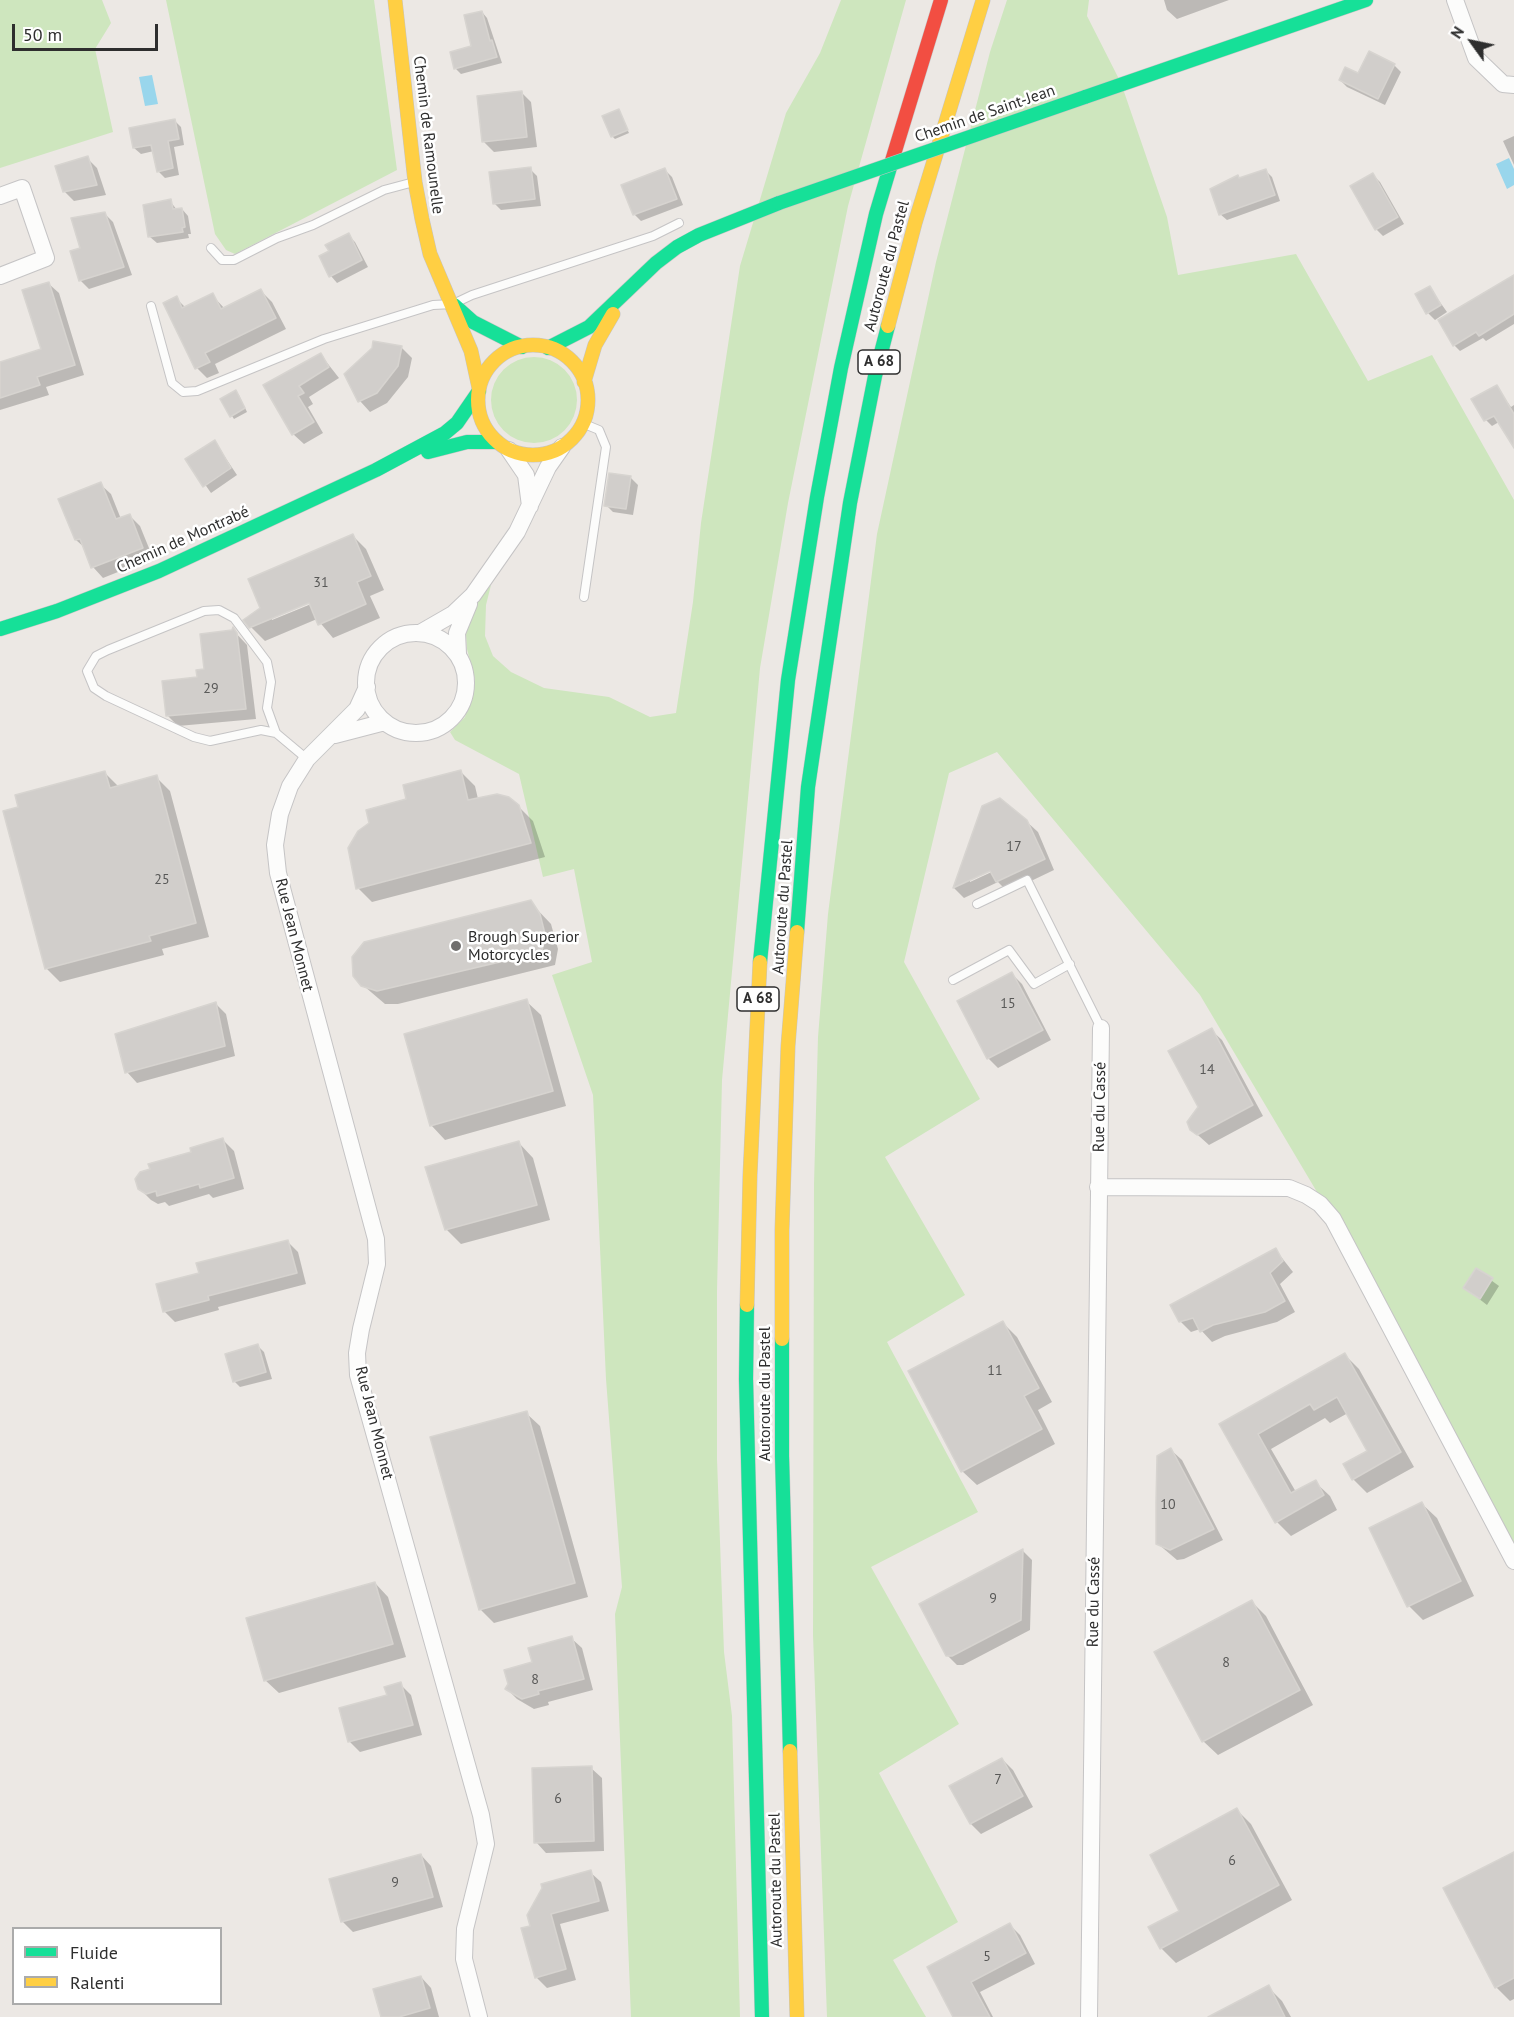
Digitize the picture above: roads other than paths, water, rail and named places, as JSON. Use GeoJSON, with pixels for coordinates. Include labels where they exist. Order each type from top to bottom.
{"type":"FeatureCollection","features":[{"type":"Feature","properties":{"kind":"main road","name":"Chemin de Ramounelle"},"geometry":{"type":"LineString","coordinates":[[395,0],[415,182],[430,254],[471,351],[479,389]]}},
{"type":"Feature","properties":{"kind":"main road","name":"Autoroute du Pastel"},"geometry":{"type":"LineString","coordinates":[[762,2017],[746,1379],[750,1175],[757,1004],[769,856],[788,680],[817,497],[841,368],[876,214],[941,0]]}},
{"type":"Feature","properties":{"kind":"main road","name":"Autoroute du Pastel"},"geometry":{"type":"LineString","coordinates":[[797,2017],[782,1456],[782,1242],[789,1046],[808,787],[850,503],[875,376],[915,223],[983,0]]}},
{"type":"Feature","properties":{"kind":"main road","name":"Chemin de Saint-Jean"},"geometry":{"type":"LineString","coordinates":[[548,348],[589,327],[656,263],[677,247],[709,231],[779,203],[1366,0]]}},
{"type":"Feature","properties":{"kind":"main road","name":"Chemin de Saint-Jean"},"geometry":{"type":"LineString","coordinates":[[584,382],[603,331],[631,289]]}},
{"type":"Feature","properties":{"kind":"main road","name":"Chemin de Ramounelle"},"geometry":{"type":"LineString","coordinates":[[453,304],[473,322],[522,346]]}},
{"type":"Feature","properties":{"kind":"main road"},"geometry":{"type":"LineString","coordinates":[[522,346],[548,348],[566,357],[584,382],[587,406],[582,423],[562,447],[542,455],[519,454],[503,446],[481,419],[479,389],[484,376],[495,361],[510,350],[522,346]]}},
{"type":"Feature","properties":{"kind":"main road","name":"Chemin de Montrabé"},"geometry":{"type":"LineString","coordinates":[[0,629],[57,611],[159,571],[376,470],[445,433],[457,423],[479,389]]}},
{"type":"Feature","properties":{"kind":"main road","name":"Chemin de Montrabé"},"geometry":{"type":"LineString","coordinates":[[376,470],[454,444],[503,446]]}},
{"type":"Feature","properties":{"kind":"street"},"geometry":{"type":"LineString","coordinates":[[1455,0],[1476,58],[1503,84],[1514,86]]}},
{"type":"Feature","properties":{"kind":"street"},"geometry":{"type":"LineString","coordinates":[[0,196],[22,188],[46,258],[0,276]]}},
{"type":"Feature","properties":{"kind":"street"},"geometry":{"type":"LineString","coordinates":[[503,446],[526,475],[530,510]]}},
{"type":"Feature","properties":{"kind":"street"},"geometry":{"type":"LineString","coordinates":[[420,633],[453,614],[472,595],[530,510],[548,467],[562,447]]}},
{"type":"Feature","properties":{"kind":"street"},"geometry":{"type":"LineString","coordinates":[[458,654],[441,639],[420,633],[407,634],[386,644],[371,663],[367,687],[372,706],[385,722],[396,729],[422,733],[450,719],[462,704],[466,691],[465,672],[458,654],[457,633],[472,595]]}},
{"type":"Feature","properties":{"kind":"street","name":"Rue Jean Monnet"},"geometry":{"type":"LineString","coordinates":[[367,687],[357,709],[307,759],[290,786],[280,814],[275,845],[278,873],[376,1239],[377,1263],[361,1329],[357,1353],[358,1375],[482,1815],[486,1844],[465,1929],[464,1959],[479,2017]]}},
{"type":"Feature","properties":{"kind":"street","name":"Rue Jean Monnet"},"geometry":{"type":"LineString","coordinates":[[331,737],[385,722]]}},
{"type":"Feature","properties":{"kind":"street","name":"Rue du Cassé"},"geometry":{"type":"LineString","coordinates":[[1089,2017],[1101,1028]]}},
{"type":"Feature","properties":{"kind":"street"},"geometry":{"type":"LineString","coordinates":[[1098,1187],[1289,1188],[1320,1203],[1333,1219],[1514,1562]]}},
{"type":"Feature","properties":{"kind":"lane"},"geometry":{"type":"LineString","coordinates":[[211,248],[222,260],[234,260],[277,237],[313,225],[384,190],[415,182]]}},
{"type":"Feature","properties":{"kind":"lane"},"geometry":{"type":"LineString","coordinates":[[151,306],[172,383],[183,392],[197,391],[324,339],[433,305],[453,304],[472,295],[653,236],[679,224]]}},
{"type":"Feature","properties":{"kind":"lane"},"geometry":{"type":"LineString","coordinates":[[582,423],[599,430],[606,447],[584,597]]}},
{"type":"Feature","properties":{"kind":"lane"},"geometry":{"type":"LineString","coordinates":[[276,733],[252,729],[225,739],[210,741],[194,737],[106,696],[94,688],[87,671],[96,656],[108,650],[190,616],[219,610],[234,618],[267,662],[271,681],[267,708],[276,733],[307,759]]}},
{"type":"Feature","properties":{"kind":"lane"},"geometry":{"type":"LineString","coordinates":[[977,904],[1027,880],[1101,1028]]}},
{"type":"Feature","properties":{"kind":"lane"},"geometry":{"type":"LineString","coordinates":[[953,980],[1010,950],[1034,984],[1070,964]]}},
{"type":"Feature","properties":{"kind":"water"},"geometry":{"type":"Polygon","coordinates":[[[152,75],[158,104],[145,106],[139,77],[152,75]]]}},
{"type":"Feature","properties":{"kind":"water"},"geometry":{"type":"Polygon","coordinates":[[[1509,158],[1514,169],[1514,185],[1507,189],[1496,164],[1509,158]]]}},
{"type":"Feature","properties":{"kind":"place","name":"Brough Superior Motorcycles"},"geometry":{"type":"Point","coordinates":[456,946]}}]}
